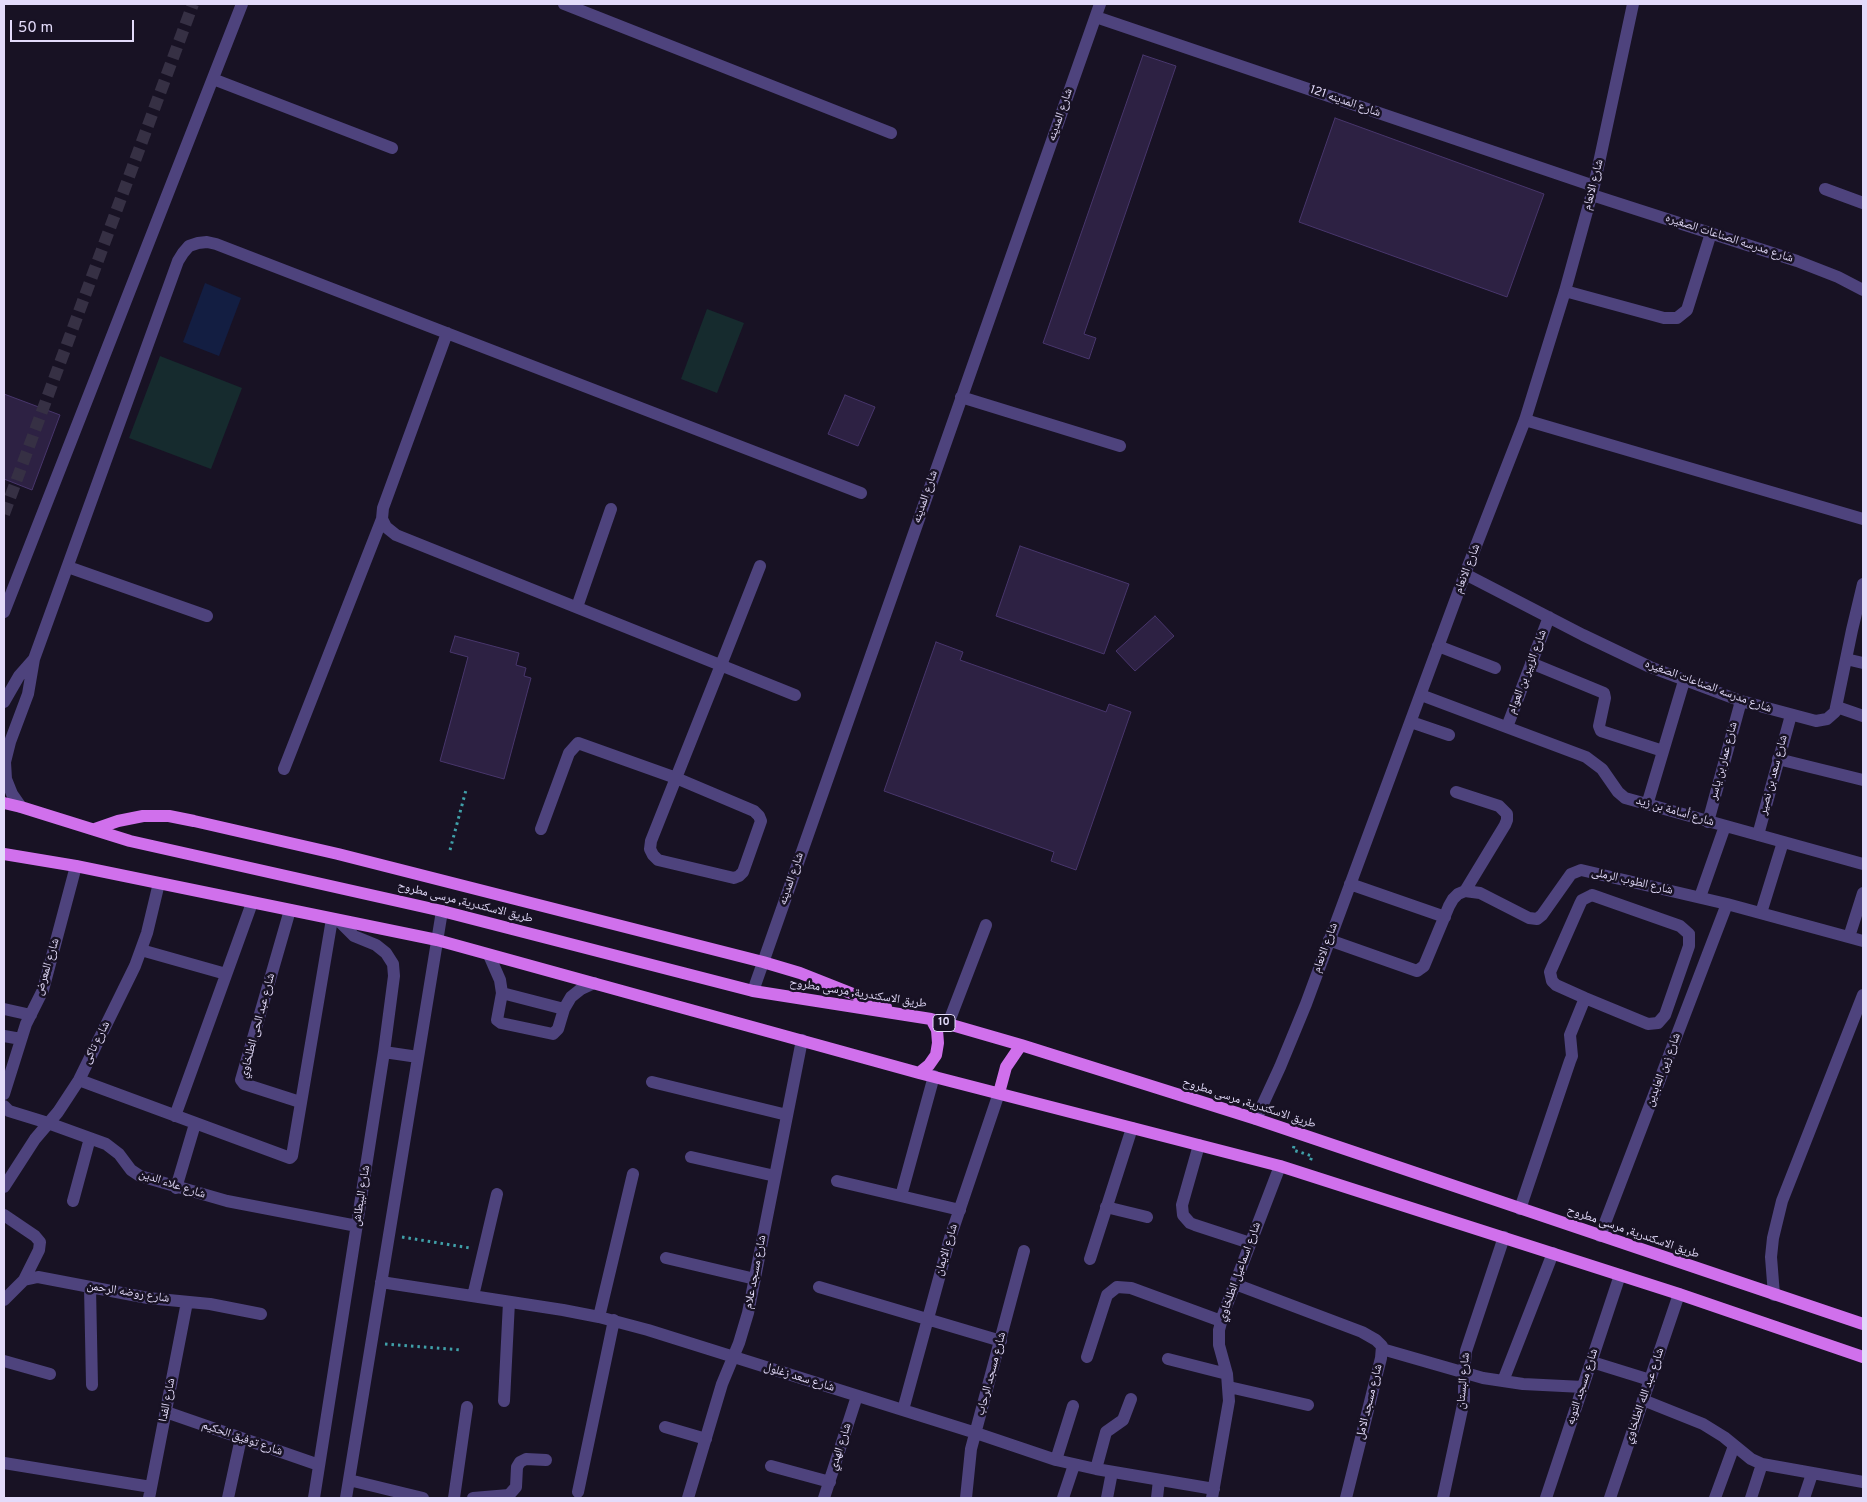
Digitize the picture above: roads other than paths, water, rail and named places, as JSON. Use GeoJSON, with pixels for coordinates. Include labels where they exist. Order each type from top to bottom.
{"type":"FeatureCollection","features":[{"type":"Feature","properties":{"kind":"main road","name":"طريق الاسكندرية, مرسى مطروح"},"geometry":{"type":"LineString","coordinates":[[4,803],[158,847],[442,911],[753,991],[931,1019],[1021,1045],[1256,1119],[1863,1324]]}},
{"type":"Feature","properties":{"kind":"main road"},"geometry":{"type":"LineString","coordinates":[[95,829],[118,821],[143,816],[169,816],[194,820],[338,854],[763,962],[800,973],[868,999],[900,1014]]}},
{"type":"Feature","properties":{"kind":"main road"},"geometry":{"type":"LineString","coordinates":[[4,854],[76,866],[437,940],[919,1073],[1280,1166],[1679,1294],[1863,1357]]}},
{"type":"Feature","properties":{"kind":"main road"},"geometry":{"type":"LineString","coordinates":[[919,1073],[929,1065],[936,1055],[937,1030],[931,1019]]}},
{"type":"Feature","properties":{"kind":"main road"},"geometry":{"type":"LineString","coordinates":[[999,1093],[1006,1067],[1021,1045]]}},
{"type":"Feature","properties":{"kind":"street"},"geometry":{"type":"LineString","coordinates":[[4,612],[242,4]]}},
{"type":"Feature","properties":{"kind":"street"},"geometry":{"type":"LineString","coordinates":[[564,4],[891,134]]}},
{"type":"Feature","properties":{"kind":"street","name":"شارع المدينه"},"geometry":{"type":"LineString","coordinates":[[753,991],[1100,4]]}},
{"type":"Feature","properties":{"kind":"street","name":"شارع الانعام"},"geometry":{"type":"LineString","coordinates":[[1256,1119],[1293,1036],[1465,574],[1525,420],[1565,291],[1593,190],[1633,4]]}},
{"type":"Feature","properties":{"kind":"street","name":"شارع المدينه 121"},"geometry":{"type":"LineString","coordinates":[[1096,17],[1593,190]]}},
{"type":"Feature","properties":{"kind":"street"},"geometry":{"type":"LineString","coordinates":[[213,79],[392,148]]}},
{"type":"Feature","properties":{"kind":"street"},"geometry":{"type":"LineString","coordinates":[[1825,189],[1863,203]]}},
{"type":"Feature","properties":{"kind":"street","name":"شارع مدرسه الصناعات الصغيره"},"geometry":{"type":"LineString","coordinates":[[1593,190],[1711,233],[1817,268],[1863,290]]}},
{"type":"Feature","properties":{"kind":"street"},"geometry":{"type":"LineString","coordinates":[[1565,291],[1664,318],[1677,318],[1687,310],[1711,233]]}},
{"type":"Feature","properties":{"kind":"street"},"geometry":{"type":"LineString","coordinates":[[21,807],[12,794],[6,778],[5,762],[10,742],[28,694],[34,660],[178,261],[189,246],[207,242],[216,244],[861,493]]}},
{"type":"Feature","properties":{"kind":"street"},"geometry":{"type":"LineString","coordinates":[[284,769],[382,519],[383,508],[447,333]]}},
{"type":"Feature","properties":{"kind":"street"},"geometry":{"type":"LineString","coordinates":[[961,397],[1120,446]]}},
{"type":"Feature","properties":{"kind":"street"},"geometry":{"type":"LineString","coordinates":[[1525,420],[1863,519]]}},
{"type":"Feature","properties":{"kind":"street"},"geometry":{"type":"LineString","coordinates":[[577,607],[611,509]]}},
{"type":"Feature","properties":{"kind":"street"},"geometry":{"type":"LineString","coordinates":[[382,519],[386,527],[396,535],[795,695]]}},
{"type":"Feature","properties":{"kind":"street"},"geometry":{"type":"LineString","coordinates":[[541,829],[569,753],[578,743],[676,778],[754,811],[759,816],[760,821],[743,872],[734,878],[658,860],[650,849],[651,841],[676,778],[721,665],[760,566]]}},
{"type":"Feature","properties":{"kind":"street"},"geometry":{"type":"LineString","coordinates":[[68,567],[207,616]]}},
{"type":"Feature","properties":{"kind":"street","name":"شارع مدرسه الصناعات الصغيره"},"geometry":{"type":"LineString","coordinates":[[1465,574],[1616,652],[1684,681],[1740,701],[1791,715],[1822,721],[1832,716],[1837,707]]}},
{"type":"Feature","properties":{"kind":"street"},"geometry":{"type":"LineString","coordinates":[[1863,584],[1837,707],[1863,716]]}},
{"type":"Feature","properties":{"kind":"street","name":"شارع الزبير بن العوام"},"geometry":{"type":"LineString","coordinates":[[1506,727],[1549,617]]}},
{"type":"Feature","properties":{"kind":"street"},"geometry":{"type":"LineString","coordinates":[[1438,646],[1495,668]]}},
{"type":"Feature","properties":{"kind":"street"},"geometry":{"type":"LineString","coordinates":[[1846,659],[1863,663]]}},
{"type":"Feature","properties":{"kind":"street"},"geometry":{"type":"LineString","coordinates":[[4,702],[19,676],[34,660]]}},
{"type":"Feature","properties":{"kind":"street"},"geometry":{"type":"LineString","coordinates":[[1531,663],[1604,693],[1605,698],[1598,726],[1600,731],[1663,751]]}},
{"type":"Feature","properties":{"kind":"street"},"geometry":{"type":"LineString","coordinates":[[1647,805],[1684,681]]}},
{"type":"Feature","properties":{"kind":"street","name":"شارع أسامة بن زيد"},"geometry":{"type":"LineString","coordinates":[[1421,694],[1586,757],[1602,769],[1618,792],[1625,798],[1863,864]]}},
{"type":"Feature","properties":{"kind":"street","name":"شارع عمار بن ياسر"},"geometry":{"type":"LineString","coordinates":[[1708,822],[1740,701]]}},
{"type":"Feature","properties":{"kind":"street","name":"شارع سعد بن نصير"},"geometry":{"type":"LineString","coordinates":[[1758,835],[1791,715]]}},
{"type":"Feature","properties":{"kind":"street"},"geometry":{"type":"LineString","coordinates":[[1410,722],[1449,735]]}},
{"type":"Feature","properties":{"kind":"street"},"geometry":{"type":"LineString","coordinates":[[1778,759],[1863,780]]}},
{"type":"Feature","properties":{"kind":"street"},"geometry":{"type":"LineString","coordinates":[[1329,940],[1417,971],[1424,966],[1453,899],[1464,891],[1507,820],[1507,814],[1499,806],[1456,792]]}},
{"type":"Feature","properties":{"kind":"street"},"geometry":{"type":"LineString","coordinates":[[1700,897],[1725,826]]}},
{"type":"Feature","properties":{"kind":"street"},"geometry":{"type":"LineString","coordinates":[[1761,913],[1783,842]]}},
{"type":"Feature","properties":{"kind":"street","name":"شارع المعرض"},"geometry":{"type":"LineString","coordinates":[[4,1094],[21,1039],[43,990],[76,866]]}},
{"type":"Feature","properties":{"kind":"street","name":"شارع الطوب الرملى"},"geometry":{"type":"LineString","coordinates":[[1464,891],[1480,893],[1534,919],[1540,917],[1571,874],[1578,871],[1700,897],[1863,942]]}},
{"type":"Feature","properties":{"kind":"street","name":"شارع تاكى"},"geometry":{"type":"LineString","coordinates":[[4,1187],[30,1145],[58,1112],[79,1080],[142,950],[159,883]]}},
{"type":"Feature","properties":{"kind":"street"},"geometry":{"type":"LineString","coordinates":[[1350,884],[1444,917]]}},
{"type":"Feature","properties":{"kind":"street"},"geometry":{"type":"LineString","coordinates":[[1849,937],[1863,892]]}},
{"type":"Feature","properties":{"kind":"street"},"geometry":{"type":"LineString","coordinates":[[1597,896],[1680,926],[1688,934],[1689,946],[1664,1015],[1658,1023],[1648,1024],[1585,998],[1556,985],[1552,981],[1550,972],[1580,904],[1586,897],[1597,896]]}},
{"type":"Feature","properties":{"kind":"street"},"geometry":{"type":"LineString","coordinates":[[174,1116],[252,903]]}},
{"type":"Feature","properties":{"kind":"street","name":"شارع زين العابدين"},"geometry":{"type":"LineString","coordinates":[[1600,1236],[1727,904]]}},
{"type":"Feature","properties":{"kind":"street","name":"شارع عبد الحى الطلخاوي"},"geometry":{"type":"LineString","coordinates":[[290,910],[242,1080],[244,1084],[300,1102]]}},
{"type":"Feature","properties":{"kind":"street"},"geometry":{"type":"LineString","coordinates":[[346,1498],[442,911]]}},
{"type":"Feature","properties":{"kind":"street"},"geometry":{"type":"LineString","coordinates":[[79,1080],[288,1158],[292,1156],[300,1102],[335,920]]}},
{"type":"Feature","properties":{"kind":"street","name":"شارع البيطاش"},"geometry":{"type":"LineString","coordinates":[[314,1498],[384,1052],[394,976],[393,964],[386,953],[354,936],[335,920]]}},
{"type":"Feature","properties":{"kind":"street"},"geometry":{"type":"LineString","coordinates":[[948,1024],[986,925]]}},
{"type":"Feature","properties":{"kind":"street"},"geometry":{"type":"LineString","coordinates":[[142,950],[226,974]]}},
{"type":"Feature","properties":{"kind":"street"},"geometry":{"type":"LineString","coordinates":[[490,955],[500,980],[502,993],[497,1020],[501,1023],[553,1034],[558,1029],[564,1009],[571,998],[581,989],[594,983]]}},
{"type":"Feature","properties":{"kind":"street"},"geometry":{"type":"LineString","coordinates":[[502,993],[564,1009]]}},
{"type":"Feature","properties":{"kind":"street"},"geometry":{"type":"LineString","coordinates":[[1774,1295],[1771,1257],[1773,1238],[1782,1201],[1863,995]]}},
{"type":"Feature","properties":{"kind":"street"},"geometry":{"type":"LineString","coordinates":[[1520,1209],[1572,1056],[1570,1035],[1585,998]]}},
{"type":"Feature","properties":{"kind":"street"},"geometry":{"type":"LineString","coordinates":[[4,1009],[31,1015]]}},
{"type":"Feature","properties":{"kind":"street"},"geometry":{"type":"LineString","coordinates":[[4,1036],[21,1039]]}},
{"type":"Feature","properties":{"kind":"street","name":"شارع مسجد علام"},"geometry":{"type":"LineString","coordinates":[[688,1498],[722,1384],[744,1328],[802,1040]]}},
{"type":"Feature","properties":{"kind":"street"},"geometry":{"type":"LineString","coordinates":[[384,1052],[418,1058]]}},
{"type":"Feature","properties":{"kind":"street"},"geometry":{"type":"LineString","coordinates":[[901,1196],[934,1076]]}},
{"type":"Feature","properties":{"kind":"street"},"geometry":{"type":"LineString","coordinates":[[652,1082],[787,1114]]}},
{"type":"Feature","properties":{"kind":"street","name":"شارع الايمان"},"geometry":{"type":"LineString","coordinates":[[903,1410],[960,1210],[999,1093]]}},
{"type":"Feature","properties":{"kind":"street","name":"شارع علاء الدين"},"geometry":{"type":"LineString","coordinates":[[4,1106],[9,1111],[48,1123],[113,1148],[135,1174],[176,1188],[227,1201],[357,1226]]}},
{"type":"Feature","properties":{"kind":"street"},"geometry":{"type":"LineString","coordinates":[[176,1188],[195,1124]]}},
{"type":"Feature","properties":{"kind":"street"},"geometry":{"type":"LineString","coordinates":[[1090,1259],[1132,1128]]}},
{"type":"Feature","properties":{"kind":"street"},"geometry":{"type":"LineString","coordinates":[[73,1201],[90,1138]]}},
{"type":"Feature","properties":{"kind":"street"},"geometry":{"type":"LineString","coordinates":[[1199,1145],[1182,1205],[1183,1215],[1190,1223],[1250,1243]]}},
{"type":"Feature","properties":{"kind":"street"},"geometry":{"type":"LineString","coordinates":[[691,1157],[775,1176]]}},
{"type":"Feature","properties":{"kind":"street","name":"شارع اسماعيل الطلخاوي"},"geometry":{"type":"LineString","coordinates":[[1213,1494],[1229,1401],[1227,1374],[1219,1346],[1221,1321],[1280,1166]]}},
{"type":"Feature","properties":{"kind":"street"},"geometry":{"type":"LineString","coordinates":[[599,1317],[633,1174]]}},
{"type":"Feature","properties":{"kind":"street"},"geometry":{"type":"LineString","coordinates":[[837,1181],[960,1210]]}},
{"type":"Feature","properties":{"kind":"street"},"geometry":{"type":"LineString","coordinates":[[473,1296],[497,1194]]}},
{"type":"Feature","properties":{"kind":"street"},"geometry":{"type":"LineString","coordinates":[[1106,1206],[1146,1217]]}},
{"type":"Feature","properties":{"kind":"street"},"geometry":{"type":"LineString","coordinates":[[4,1214],[35,1236],[40,1242],[39,1250],[24,1280],[4,1300]]}},
{"type":"Feature","properties":{"kind":"street","name":"شارع البستان"},"geometry":{"type":"LineString","coordinates":[[1443,1498],[1464,1400],[1464,1373],[1469,1340],[1504,1237]]}},
{"type":"Feature","properties":{"kind":"street","name":"شارع مسجد الرحاب"},"geometry":{"type":"LineString","coordinates":[[966,1498],[968,1460],[1024,1251]]}},
{"type":"Feature","properties":{"kind":"street"},"geometry":{"type":"LineString","coordinates":[[1503,1381],[1553,1253]]}},
{"type":"Feature","properties":{"kind":"street"},"geometry":{"type":"LineString","coordinates":[[666,1258],[754,1279]]}},
{"type":"Feature","properties":{"kind":"street","name":"شارع مسجد التوبه"},"geometry":{"type":"LineString","coordinates":[[1546,1498],[1620,1275]]}},
{"type":"Feature","properties":{"kind":"street","name":"شارع روضه الرحمن"},"geometry":{"type":"LineString","coordinates":[[24,1280],[38,1277],[148,1298],[210,1304],[261,1314]]}},
{"type":"Feature","properties":{"kind":"street","name":"شارع سعد زغلول"},"geometry":{"type":"LineString","coordinates":[[381,1282],[614,1320],[976,1433],[1056,1460],[1159,1480],[1213,1494]]}},
{"type":"Feature","properties":{"kind":"street","name":"شارع مسجد الامل"},"geometry":{"type":"LineString","coordinates":[[1234,1284],[1362,1332],[1378,1342],[1382,1349],[1346,1498]]}},
{"type":"Feature","properties":{"kind":"street"},"geometry":{"type":"LineString","coordinates":[[1087,1357],[1107,1295],[1117,1286],[1130,1288],[1221,1321]]}},
{"type":"Feature","properties":{"kind":"street"},"geometry":{"type":"LineString","coordinates":[[90,1287],[92,1385]]}},
{"type":"Feature","properties":{"kind":"street"},"geometry":{"type":"LineString","coordinates":[[818,1287],[1001,1341]]}},
{"type":"Feature","properties":{"kind":"street","name":"شارع عبد الله الطلخاوي"},"geometry":{"type":"LineString","coordinates":[[1610,1498],[1679,1294]]}},
{"type":"Feature","properties":{"kind":"street","name":"شارع الفدا"},"geometry":{"type":"LineString","coordinates":[[150,1493],[187,1302]]}},
{"type":"Feature","properties":{"kind":"street"},"geometry":{"type":"LineString","coordinates":[[504,1401],[509,1302]]}},
{"type":"Feature","properties":{"kind":"street"},"geometry":{"type":"LineString","coordinates":[[578,1492],[614,1320]]}},
{"type":"Feature","properties":{"kind":"street"},"geometry":{"type":"LineString","coordinates":[[1382,1349],[1464,1373],[1503,1381],[1583,1387]]}},
{"type":"Feature","properties":{"kind":"street"},"geometry":{"type":"LineString","coordinates":[[1168,1359],[1227,1374]]}},
{"type":"Feature","properties":{"kind":"street"},"geometry":{"type":"LineString","coordinates":[[4,1361],[50,1374]]}},
{"type":"Feature","properties":{"kind":"street"},"geometry":{"type":"LineString","coordinates":[[1592,1362],[1650,1380]]}},
{"type":"Feature","properties":{"kind":"street"},"geometry":{"type":"LineString","coordinates":[[1229,1388],[1308,1405]]}},
{"type":"Feature","properties":{"kind":"street","name":"شارع الهدي"},"geometry":{"type":"LineString","coordinates":[[824,1498],[857,1396]]}},
{"type":"Feature","properties":{"kind":"street"},"geometry":{"type":"LineString","coordinates":[[1096,1469],[1106,1432],[1123,1420],[1131,1399]]}},
{"type":"Feature","properties":{"kind":"street"},"geometry":{"type":"LineString","coordinates":[[1643,1400],[1702,1424],[1751,1459],[1762,1464],[1863,1482]]}},
{"type":"Feature","properties":{"kind":"street"},"geometry":{"type":"LineString","coordinates":[[1056,1460],[1074,1406]]}},
{"type":"Feature","properties":{"kind":"street"},"geometry":{"type":"LineString","coordinates":[[454,1498],[467,1407]]}},
{"type":"Feature","properties":{"kind":"street","name":"شارع توفيق الحكيم"},"geometry":{"type":"LineString","coordinates":[[166,1412],[319,1465]]}},
{"type":"Feature","properties":{"kind":"street"},"geometry":{"type":"LineString","coordinates":[[665,1427],[706,1439]]}},
{"type":"Feature","properties":{"kind":"street"},"geometry":{"type":"LineString","coordinates":[[228,1498],[242,1438]]}},
{"type":"Feature","properties":{"kind":"street"},"geometry":{"type":"LineString","coordinates":[[1715,1498],[1734,1446]]}},
{"type":"Feature","properties":{"kind":"street"},"geometry":{"type":"LineString","coordinates":[[472,1498],[509,1494],[516,1487],[517,1467],[520,1462],[526,1459],[546,1460]]}},
{"type":"Feature","properties":{"kind":"street"},"geometry":{"type":"LineString","coordinates":[[4,1463],[150,1493]]}},
{"type":"Feature","properties":{"kind":"street"},"geometry":{"type":"LineString","coordinates":[[1751,1498],[1762,1464]]}},
{"type":"Feature","properties":{"kind":"street"},"geometry":{"type":"LineString","coordinates":[[1063,1498],[1074,1465]]}},
{"type":"Feature","properties":{"kind":"street"},"geometry":{"type":"LineString","coordinates":[[771,1466],[830,1482]]}},
{"type":"Feature","properties":{"kind":"street"},"geometry":{"type":"LineString","coordinates":[[1107,1498],[1112,1472]]}},
{"type":"Feature","properties":{"kind":"street"},"geometry":{"type":"LineString","coordinates":[[1804,1498],[1812,1474]]}},
{"type":"Feature","properties":{"kind":"street"},"geometry":{"type":"LineString","coordinates":[[349,1480],[423,1498]]}},
{"type":"Feature","properties":{"kind":"street"},"geometry":{"type":"LineString","coordinates":[[1156,1498],[1159,1480]]}},
{"type":"Feature","properties":{"kind":"water"},"geometry":{"type":"Polygon","coordinates":[[[205,283],[241,298],[219,356],[183,342],[205,283]]]}},
{"type":"Feature","properties":{"kind":"tunnel"},"geometry":{"type":"LineString","coordinates":[[4,514],[193,4]]}}]}
